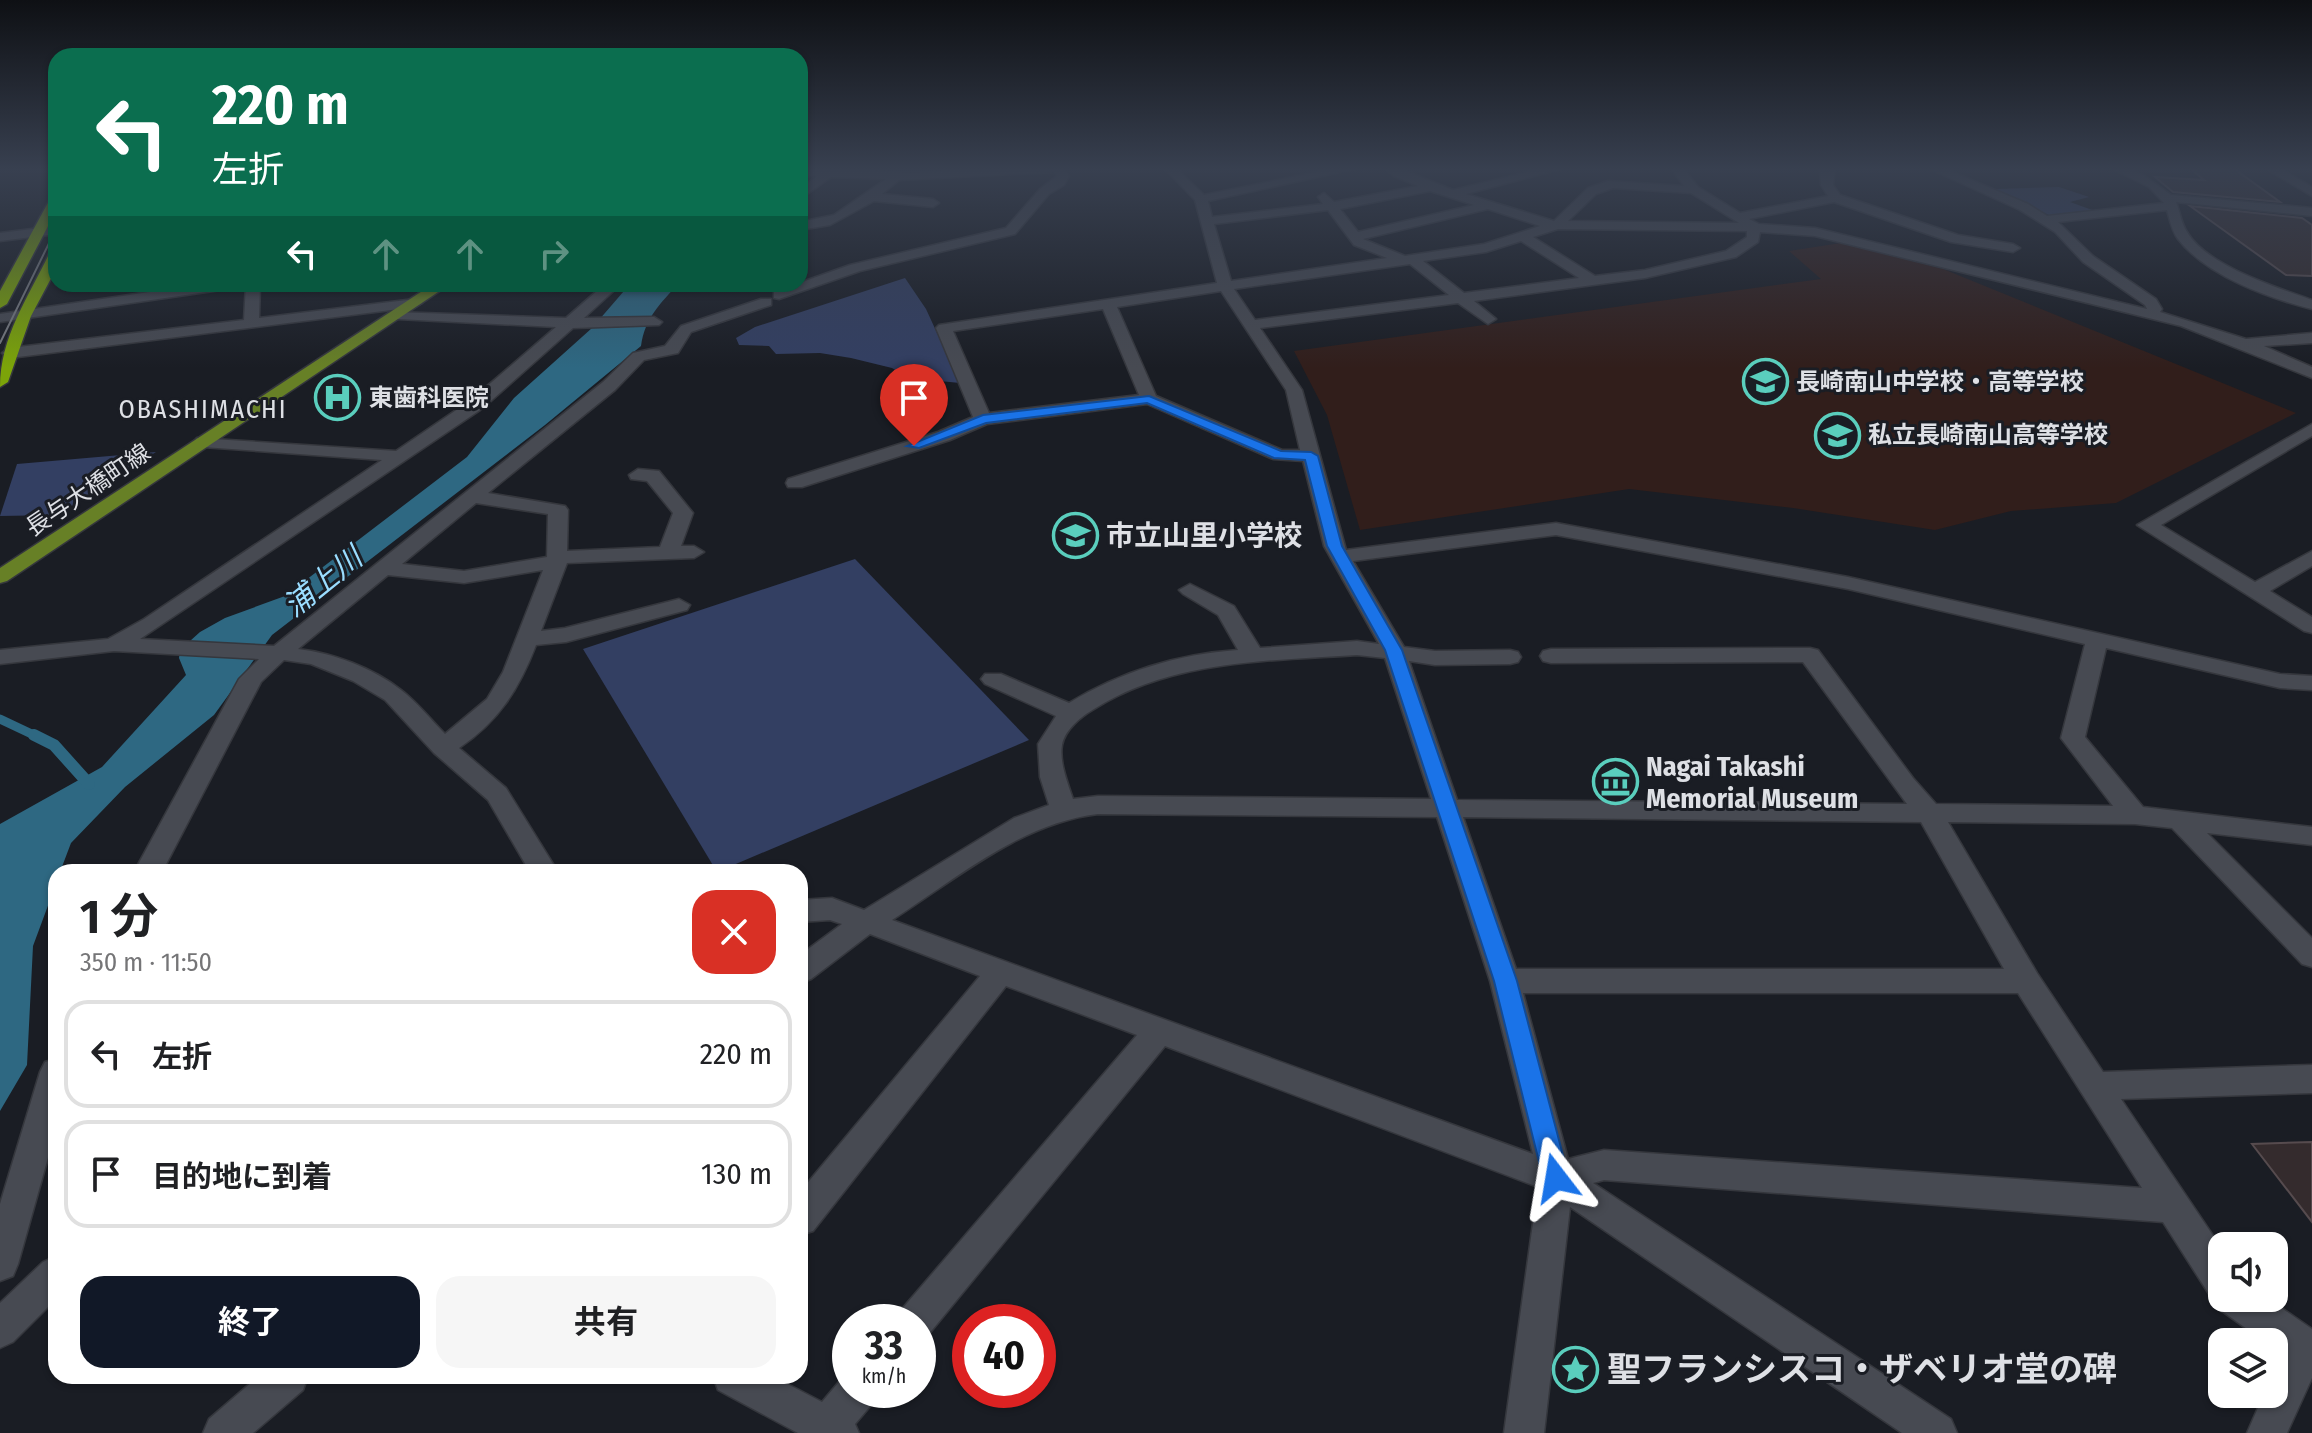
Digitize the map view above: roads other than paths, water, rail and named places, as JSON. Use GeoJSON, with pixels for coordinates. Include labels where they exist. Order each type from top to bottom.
{"type":"FeatureCollection","features":[{"type":"Feature","properties":{"kind":"highway"},"geometry":{"type":"LineString","coordinates":[[0,304],[38,235]]}},
{"type":"Feature","properties":{"kind":"highway"},"geometry":{"type":"LineString","coordinates":[[0,382],[24,315],[48,272]]}},
{"type":"Feature","properties":{"kind":"main road","name":"長与大橋町線"},"geometry":{"type":"LineString","coordinates":[[0,577],[431,292]]}},
{"type":"Feature","properties":{"kind":"main road"},"geometry":{"type":"LineString","coordinates":[[0,555],[55,543]]}},
{"type":"Feature","properties":{"kind":"street"},"geometry":{"type":"LineString","coordinates":[[808,285],[855,268],[994,235]]}},
{"type":"Feature","properties":{"kind":"street"},"geometry":{"type":"LineString","coordinates":[[1212,235],[1225,287],[1294,390],[1340,557],[1394,650],[1505,981],[1556,1178],[1524,1433]]}},
{"type":"Feature","properties":{"kind":"street"},"geometry":{"type":"LineString","coordinates":[[1355,237],[1364,235]]}},
{"type":"Feature","properties":{"kind":"street"},"geometry":{"type":"LineString","coordinates":[[983,419],[944,328],[1409,261],[1486,248],[1530,235]]}},
{"type":"Feature","properties":{"kind":"street"},"geometry":{"type":"LineString","coordinates":[[1251,325],[1645,274],[1731,254],[1753,239],[1753,235]]}},
{"type":"Feature","properties":{"kind":"street"},"geometry":{"type":"LineString","coordinates":[[1827,235],[2151,313],[2245,344],[2312,373]]}},
{"type":"Feature","properties":{"kind":"street"},"geometry":{"type":"LineString","coordinates":[[1944,235],[2013,248]]}},
{"type":"Feature","properties":{"kind":"street"},"geometry":{"type":"LineString","coordinates":[[2065,235],[2088,259],[2151,302],[2155,309],[2151,313]]}},
{"type":"Feature","properties":{"kind":"street"},"geometry":{"type":"LineString","coordinates":[[2183,235],[2197,250],[2244,277],[2312,305]]}},
{"type":"Feature","properties":{"kind":"street"},"geometry":{"type":"LineString","coordinates":[[1355,237],[1365,245],[1409,261],[1488,319]]}},
{"type":"Feature","properties":{"kind":"street"},"geometry":{"type":"LineString","coordinates":[[1524,237],[1593,281]]}},
{"type":"Feature","properties":{"kind":"street"},"geometry":{"type":"LineString","coordinates":[[0,318],[180,292]]}},
{"type":"Feature","properties":{"kind":"street"},"geometry":{"type":"LineString","coordinates":[[251,323],[253,292]]}},
{"type":"Feature","properties":{"kind":"street"},"geometry":{"type":"LineString","coordinates":[[113,645],[152,624],[477,404],[606,292]]}},
{"type":"Feature","properties":{"kind":"street"},"geometry":{"type":"LineString","coordinates":[[152,864],[267,652],[382,568],[609,386],[639,356],[672,350],[676,339],[686,329],[789,292]]}},
{"type":"Feature","properties":{"kind":"street"},"geometry":{"type":"LineString","coordinates":[[10,353],[415,303]]}},
{"type":"Feature","properties":{"kind":"street"},"geometry":{"type":"LineString","coordinates":[[1108,304],[1149,399]]}},
{"type":"Feature","properties":{"kind":"street"},"geometry":{"type":"LineString","coordinates":[[398,315],[573,323],[654,322]]}},
{"type":"Feature","properties":{"kind":"street"},"geometry":{"type":"LineString","coordinates":[[2245,344],[2312,338]]}},
{"type":"Feature","properties":{"kind":"street"},"geometry":{"type":"LineString","coordinates":[[795,483],[944,436],[983,419],[1149,399],[1279,455],[1311,456]]}},
{"type":"Feature","properties":{"kind":"street"},"geometry":{"type":"LineString","coordinates":[[2312,429],[2147,525],[2312,626]]}},
{"type":"Feature","properties":{"kind":"street"},"geometry":{"type":"LineString","coordinates":[[203,442],[397,456]]}},
{"type":"Feature","properties":{"kind":"street"},"geometry":{"type":"LineString","coordinates":[[638,475],[652,475],[683,513],[668,553]]}},
{"type":"Feature","properties":{"kind":"street"},"geometry":{"type":"LineString","coordinates":[[443,747],[469,730],[497,703],[528,639],[557,560],[558,510],[470,496]]}},
{"type":"Feature","properties":{"kind":"street"},"geometry":{"type":"LineString","coordinates":[[1340,557],[1556,529],[1848,583],[2280,681],[2312,683]]}},
{"type":"Feature","properties":{"kind":"street"},"geometry":{"type":"LineString","coordinates":[[382,568],[464,577],[557,560],[694,552]]}},
{"type":"Feature","properties":{"kind":"street"},"geometry":{"type":"LineString","coordinates":[[2256,591],[2312,557]]}},
{"type":"Feature","properties":{"kind":"street"},"geometry":{"type":"LineString","coordinates":[[1190,590],[1226,611],[1253,655]]}},
{"type":"Feature","properties":{"kind":"street"},"geometry":{"type":"LineString","coordinates":[[528,639],[566,635],[679,605]]}},
{"type":"Feature","properties":{"kind":"street"},"geometry":{"type":"LineString","coordinates":[[2097,641],[2073,738],[2135,815]]}},
{"type":"Feature","properties":{"kind":"street"},"geometry":{"type":"LineString","coordinates":[[0,657],[113,645],[267,652],[316,658],[361,676],[393,695],[443,747],[497,794],[539,864]]}},
{"type":"Feature","properties":{"kind":"street"},"geometry":{"type":"LineString","coordinates":[[1064,809],[1053,777],[1050,744],[1070,713],[1109,689],[1156,671],[1253,655],[1357,648],[1394,650],[1435,658],[1510,657]]}},
{"type":"Feature","properties":{"kind":"street"},"geometry":{"type":"LineString","coordinates":[[1551,656],[1810,655],[1904,784],[1930,814],[2026,981],[2208,1260]]}},
{"type":"Feature","properties":{"kind":"street"},"geometry":{"type":"LineString","coordinates":[[993,679],[1070,713]]}},
{"type":"Feature","properties":{"kind":"street"},"geometry":{"type":"LineString","coordinates":[[808,965],[866,922],[1023,824],[1064,809],[1098,805],[2135,815],[2312,836]]}},
{"type":"Feature","properties":{"kind":"street"},"geometry":{"type":"LineString","coordinates":[[2180,821],[2312,956]]}},
{"type":"Feature","properties":{"kind":"street"},"geometry":{"type":"LineString","coordinates":[[808,910],[832,909],[999,974],[1556,1178],[1937,1433]]}},
{"type":"Feature","properties":{"kind":"street"},"geometry":{"type":"LineString","coordinates":[[808,1209],[999,974]]}},
{"type":"Feature","properties":{"kind":"street"},"geometry":{"type":"LineString","coordinates":[[1505,981],[2026,981]]}},
{"type":"Feature","properties":{"kind":"street"},"geometry":{"type":"LineString","coordinates":[[930,1304],[1158,1032]]}},
{"type":"Feature","properties":{"kind":"street"},"geometry":{"type":"LineString","coordinates":[[2097,1086],[2312,1079]]}},
{"type":"Feature","properties":{"kind":"street"},"geometry":{"type":"LineString","coordinates":[[0,1264],[48,1121]]}},
{"type":"Feature","properties":{"kind":"street"},"geometry":{"type":"LineString","coordinates":[[1556,1178],[1604,1165],[2171,1206]]}},
{"type":"Feature","properties":{"kind":"street"},"geometry":{"type":"LineString","coordinates":[[2,1320],[48,1281]]}},
{"type":"Feature","properties":{"kind":"street"},"geometry":{"type":"LineString","coordinates":[[2255,1312],[2309,1350],[2267,1433]]}},
{"type":"Feature","properties":{"kind":"street"},"geometry":{"type":"LineString","coordinates":[[223,1433],[280,1384]]}},
{"type":"Feature","properties":{"kind":"street"},"geometry":{"type":"LineString","coordinates":[[746,1384],[829,1431],[845,1408]]}},
{"type":"Feature","properties":{"kind":"water","name":"浦上川"},"geometry":{"type":"Polygon","coordinates":[[[623,292],[671,292],[650,319],[641,346],[545,425],[272,635],[214,715],[125,787],[71,843],[63,864],[48,864],[48,906],[33,946],[27,1065],[0,1111],[0,824],[102,767],[186,675],[179,658],[180,650],[200,632],[225,618],[285,596],[467,457],[514,398],[592,328],[623,292]]]}},
{"type":"Feature","properties":{"kind":"waterway"},"geometry":{"type":"LineString","coordinates":[[0,719],[38,737]]}},
{"type":"Feature","properties":{"kind":"waterway"},"geometry":{"type":"LineString","coordinates":[[34,735],[38,737]]}},
{"type":"Feature","properties":{"kind":"waterway"},"geometry":{"type":"LineString","coordinates":[[38,737],[54,745],[89,784]]}},
{"type":"Feature","properties":{"kind":"tram line"},"geometry":{"type":"LineString","coordinates":[[0,343],[48,245]]}},
{"type":"Feature","properties":{"kind":"place","name":"長崎南山中学校・高等学校"},"geometry":{"type":"Point","coordinates":[1765,382]}},
{"type":"Feature","properties":{"kind":"place","name":"東歯科医院"},"geometry":{"type":"Point","coordinates":[338,398]}},
{"type":"Feature","properties":{"kind":"place","name":"私立長崎南山高等学校"},"geometry":{"type":"Point","coordinates":[1837,435]}},
{"type":"Feature","properties":{"kind":"place","name":"市立山里小学校"},"geometry":{"type":"Point","coordinates":[1075,535]}},
{"type":"Feature","properties":{"kind":"place","name":"Nagai Takashi Memorial Museum"},"geometry":{"type":"Point","coordinates":[1615,782]}},
{"type":"Feature","properties":{"kind":"place","name":"聖フランシスコ・ザベリオ堂の碑"},"geometry":{"type":"Point","coordinates":[1576,1369]}},
{"type":"Feature","properties":{"kind":"district","name":"OBASHIMACHI"},"geometry":{"type":"Point","coordinates":[203,409]}}]}
